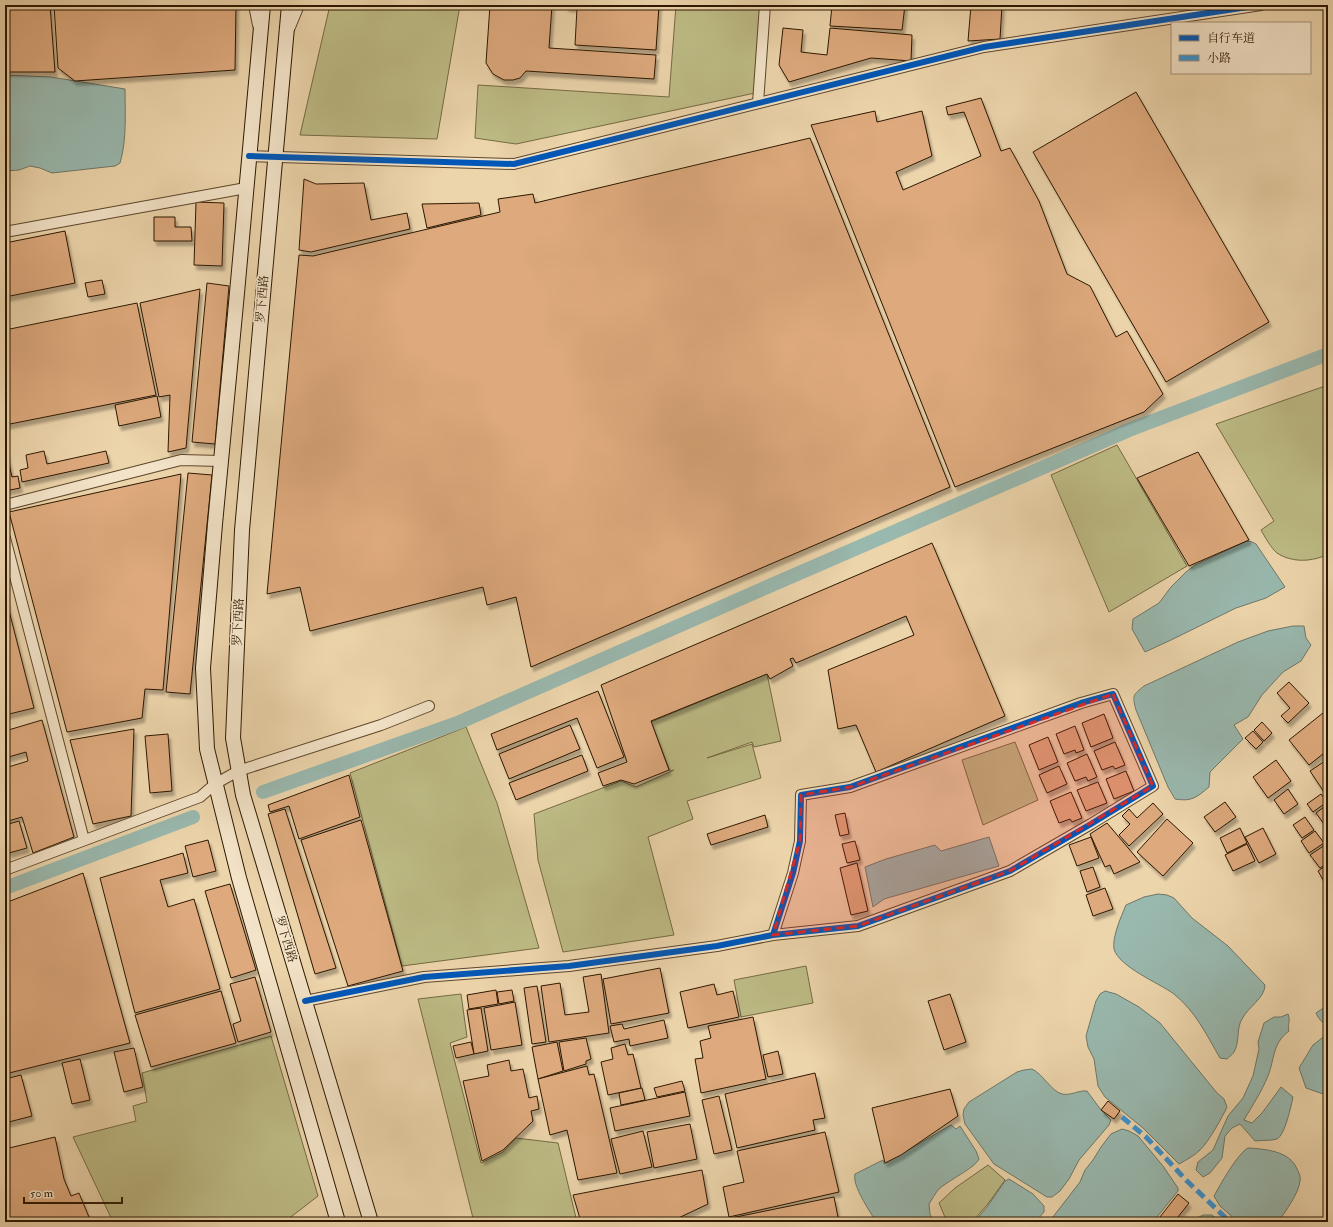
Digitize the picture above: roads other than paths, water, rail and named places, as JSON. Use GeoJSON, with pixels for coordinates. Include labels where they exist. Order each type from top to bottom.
{"type":"FeatureCollection","features":[{"type":"Feature","properties":{"kind":"main road"},"geometry":{"type":"LineString","coordinates":[[263,5],[203,668],[207,749],[238,878],[338,1222]]}},
{"type":"Feature","properties":{"kind":"main road","name":"罗下西路"},"geometry":{"type":"LineString","coordinates":[[289,5],[242,530],[233,738],[243,795],[371,1222]]}},
{"type":"Feature","properties":{"kind":"street"},"geometry":{"type":"LineString","coordinates":[[254,5],[260,38]]}},
{"type":"Feature","properties":{"kind":"street"},"geometry":{"type":"LineString","coordinates":[[286,38],[299,5]]}},
{"type":"Feature","properties":{"kind":"street"},"geometry":{"type":"LineString","coordinates":[[758,103],[765,5]]}},
{"type":"Feature","properties":{"kind":"street"},"geometry":{"type":"LineString","coordinates":[[249,156],[514,164],[984,46],[1261,5]]}},
{"type":"Feature","properties":{"kind":"street"},"geometry":{"type":"LineString","coordinates":[[5,232],[246,188]]}},
{"type":"Feature","properties":{"kind":"street"},"geometry":{"type":"LineString","coordinates":[[5,505],[181,460],[221,461]]}},
{"type":"Feature","properties":{"kind":"street"},"geometry":{"type":"LineString","coordinates":[[5,538],[84,840]]}},
{"type":"Feature","properties":{"kind":"street"},"geometry":{"type":"LineString","coordinates":[[305,1002],[424,977],[570,966],[717,946],[773,935],[858,926],[1010,871],[1092,824],[1153,786],[1113,694],[1081,703],[850,787],[800,795],[800,841],[793,873],[773,935]]}},
{"type":"Feature","properties":{"kind":"street"},"geometry":{"type":"LineString","coordinates":[[5,870],[200,797],[215,784],[238,771],[374,727],[429,706]]}},
{"type":"Feature","properties":{"kind":"water"},"geometry":{"type":"Polygon","coordinates":[[[5,75],[51,77],[125,89],[125,136],[120,163],[115,166],[52,173],[30,166],[19,170],[5,171],[5,75]]]}},
{"type":"Feature","properties":{"kind":"water"},"geometry":{"type":"Polygon","coordinates":[[[1247,541],[1256,544],[1285,587],[1266,598],[1236,608],[1145,652],[1132,629],[1133,619],[1159,603],[1171,587],[1195,565],[1247,541]]]}},
{"type":"Feature","properties":{"kind":"water"},"geometry":{"type":"Polygon","coordinates":[[[1293,626],[1304,626],[1306,638],[1311,645],[1301,661],[1283,672],[1262,695],[1248,717],[1234,725],[1243,739],[1210,772],[1209,787],[1194,798],[1186,800],[1175,799],[1168,787],[1136,710],[1134,696],[1144,686],[1238,642],[1268,631],[1293,626]]]}},
{"type":"Feature","properties":{"kind":"water"},"geometry":{"type":"Polygon","coordinates":[[[989,837],[999,866],[884,899],[873,907],[865,867],[886,859],[935,845],[941,851],[989,837]]]}},
{"type":"Feature","properties":{"kind":"water"},"geometry":{"type":"Polygon","coordinates":[[[1158,894],[1167,895],[1174,898],[1192,918],[1228,946],[1265,985],[1262,994],[1242,1019],[1239,1027],[1236,1048],[1227,1059],[1220,1058],[1195,1016],[1182,1001],[1174,994],[1123,962],[1117,956],[1114,949],[1114,939],[1119,921],[1126,905],[1144,897],[1158,894]]]}},
{"type":"Feature","properties":{"kind":"water"},"geometry":{"type":"Polygon","coordinates":[[[1105,991],[1116,994],[1139,1007],[1160,1023],[1217,1093],[1224,1099],[1227,1107],[1207,1142],[1190,1158],[1179,1164],[1143,1128],[1105,1097],[1098,1086],[1094,1059],[1088,1047],[1086,1036],[1096,1001],[1100,994],[1105,991]]]}},
{"type":"Feature","properties":{"kind":"water"},"geometry":{"type":"Polygon","coordinates":[[[1328,1005],[1328,1026],[1321,1021],[1316,1013],[1328,1005]]]}},
{"type":"Feature","properties":{"kind":"water"},"geometry":{"type":"Polygon","coordinates":[[[1288,1014],[1289,1031],[1277,1046],[1266,1082],[1244,1120],[1252,1123],[1262,1113],[1281,1087],[1293,1097],[1283,1132],[1277,1139],[1255,1141],[1240,1124],[1232,1128],[1225,1136],[1222,1158],[1210,1173],[1203,1177],[1196,1170],[1198,1162],[1213,1150],[1228,1116],[1243,1098],[1253,1076],[1259,1049],[1258,1042],[1264,1023],[1274,1017],[1281,1017],[1288,1014]]]}},
{"type":"Feature","properties":{"kind":"water"},"geometry":{"type":"Polygon","coordinates":[[[1328,1035],[1328,1095],[1306,1088],[1299,1068],[1313,1045],[1328,1035]]]}},
{"type":"Feature","properties":{"kind":"water"},"geometry":{"type":"Polygon","coordinates":[[[1032,1069],[1036,1071],[1054,1090],[1062,1094],[1087,1091],[1101,1110],[1111,1120],[1109,1125],[1079,1160],[1069,1179],[1060,1191],[1052,1197],[1047,1197],[994,1164],[965,1124],[963,1115],[964,1109],[969,1102],[1017,1072],[1032,1069]]]}},
{"type":"Feature","properties":{"kind":"water"},"geometry":{"type":"Polygon","coordinates":[[[951,1125],[956,1129],[960,1126],[976,1151],[979,1159],[972,1167],[938,1190],[929,1204],[930,1214],[934,1222],[876,1222],[859,1192],[856,1185],[855,1174],[883,1160],[884,1164],[951,1125]]]}},
{"type":"Feature","properties":{"kind":"water"},"geometry":{"type":"Polygon","coordinates":[[[1122,1129],[1138,1136],[1163,1166],[1178,1188],[1178,1191],[1153,1222],[1049,1222],[1080,1182],[1085,1170],[1111,1134],[1122,1129]]]}},
{"type":"Feature","properties":{"kind":"water"},"geometry":{"type":"Polygon","coordinates":[[[1248,1148],[1269,1150],[1289,1158],[1294,1163],[1300,1176],[1297,1191],[1278,1222],[1238,1222],[1220,1206],[1214,1196],[1234,1162],[1248,1148]]]}},
{"type":"Feature","properties":{"kind":"water"},"geometry":{"type":"Polygon","coordinates":[[[1009,1179],[1033,1194],[1044,1206],[1044,1212],[1035,1222],[974,1222],[987,1207],[1005,1181],[1009,1179]]]}},
{"type":"Feature","properties":{"kind":"water"},"geometry":{"type":"Polygon","coordinates":[[[1203,1215],[1212,1215],[1220,1222],[1193,1222],[1203,1215]]]}},
{"type":"Feature","properties":{"kind":"waterway"},"geometry":{"type":"LineString","coordinates":[[263,792],[460,722],[1129,430],[1328,354]]}},
{"type":"Feature","properties":{"kind":"waterway"},"geometry":{"type":"LineString","coordinates":[[5,888],[193,817]]}}]}
